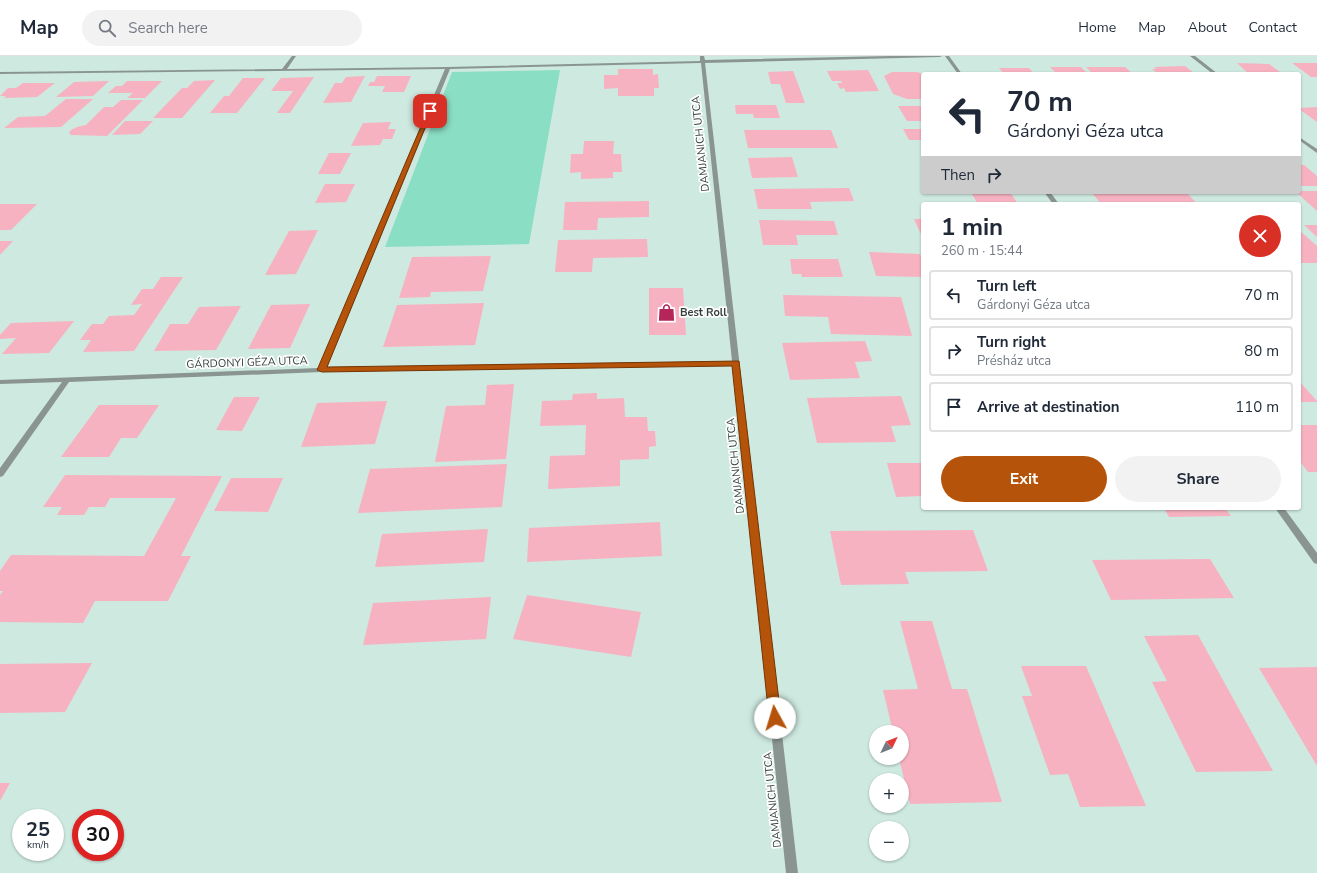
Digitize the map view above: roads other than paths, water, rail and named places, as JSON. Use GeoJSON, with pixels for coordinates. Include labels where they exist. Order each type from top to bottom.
{"type":"FeatureCollection","features":[{"type":"Feature","properties":{"kind":"street"},"geometry":{"type":"LineString","coordinates":[[284,70],[294,56]]}},
{"type":"Feature","properties":{"kind":"street"},"geometry":{"type":"LineString","coordinates":[[0,73],[448,68],[702,59],[940,56]]}},
{"type":"Feature","properties":{"kind":"street"},"geometry":{"type":"LineString","coordinates":[[947,56],[959,72]]}},
{"type":"Feature","properties":{"kind":"street"},"geometry":{"type":"LineString","coordinates":[[1192,56],[1213,72]]}},
{"type":"Feature","properties":{"kind":"street","name":"DAMJANICH UTCA"},"geometry":{"type":"LineString","coordinates":[[702,59],[792,873]]}},
{"type":"Feature","properties":{"kind":"street"},"geometry":{"type":"LineString","coordinates":[[322,370],[448,68]]}},
{"type":"Feature","properties":{"kind":"street"},"geometry":{"type":"LineString","coordinates":[[1301,140],[1317,152]]}},
{"type":"Feature","properties":{"kind":"street","name":"GÁRDONYI GÉZA UTCA"},"geometry":{"type":"LineString","coordinates":[[0,382],[322,370],[736,363]]}},
{"type":"Feature","properties":{"kind":"street"},"geometry":{"type":"LineString","coordinates":[[0,474],[67,380]]}},
{"type":"Feature","properties":{"kind":"street"},"geometry":{"type":"LineString","coordinates":[[1280,510],[1317,560]]}},
{"type":"Feature","properties":{"kind":"place","name":"Best Roll"},"geometry":{"type":"Point","coordinates":[667,312]}}]}
